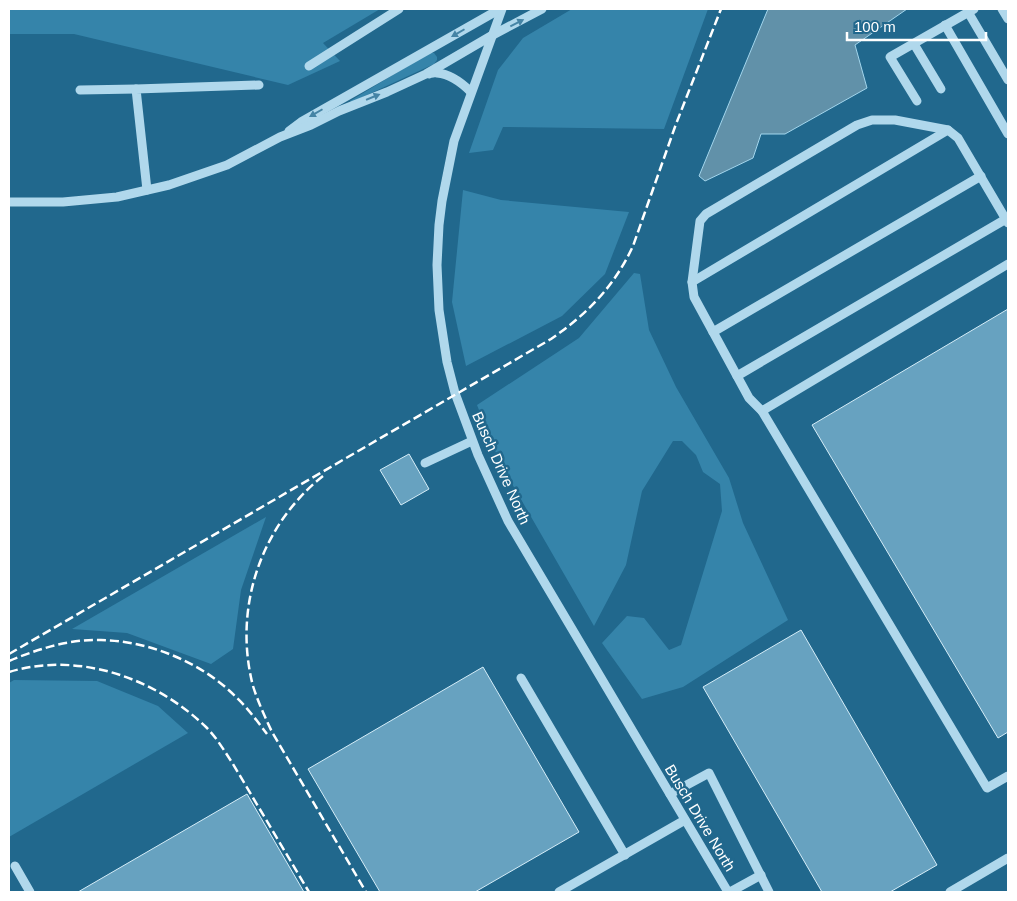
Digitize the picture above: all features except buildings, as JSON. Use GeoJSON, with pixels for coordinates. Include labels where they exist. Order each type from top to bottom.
{"type":"FeatureCollection","features":[{"type":"Feature","properties":{"kind":"street"},"geometry":{"type":"LineString","coordinates":[[308,66],[399,9]]}},
{"type":"Feature","properties":{"kind":"street"},"geometry":{"type":"LineString","coordinates":[[9,202],[63,202],[117,197],[169,185],[227,165],[280,137],[301,122],[501,9]]}},
{"type":"Feature","properties":{"kind":"street","name":"Busch Drive North"},"geometry":{"type":"LineString","coordinates":[[501,9],[454,141],[439,225],[437,265],[439,310],[447,362],[455,393],[472,441],[508,520],[729,892]]}},
{"type":"Feature","properties":{"kind":"street"},"geometry":{"type":"LineString","coordinates":[[280,137],[311,126],[339,111],[426,74],[542,9]]}},
{"type":"Feature","properties":{"kind":"street"},"geometry":{"type":"LineString","coordinates":[[1002,9],[1008,19]]}},
{"type":"Feature","properties":{"kind":"street"},"geometry":{"type":"LineString","coordinates":[[917,102],[890,57],[971,10],[1008,80]]}},
{"type":"Feature","properties":{"kind":"street"},"geometry":{"type":"LineString","coordinates":[[945,25],[1007,128]]}},
{"type":"Feature","properties":{"kind":"street"},"geometry":{"type":"LineString","coordinates":[[914,44],[941,89]]}},
{"type":"Feature","properties":{"kind":"street"},"geometry":{"type":"LineString","coordinates":[[426,74],[437,73],[449,77],[462,83],[471,92]]}},
{"type":"Feature","properties":{"kind":"street"},"geometry":{"type":"LineString","coordinates":[[80,90],[259,84]]}},
{"type":"Feature","properties":{"kind":"street"},"geometry":{"type":"LineString","coordinates":[[136,89],[147,190]]}},
{"type":"Feature","properties":{"kind":"street"},"geometry":{"type":"LineString","coordinates":[[737,376],[1007,221],[958,138],[948,130],[895,120],[872,120],[857,125],[706,214],[700,221],[692,282],[694,297],[713,332],[737,376],[749,398],[762,411],[987,788],[1008,776]]}},
{"type":"Feature","properties":{"kind":"street"},"geometry":{"type":"LineString","coordinates":[[692,282],[948,130]]}},
{"type":"Feature","properties":{"kind":"street"},"geometry":{"type":"LineString","coordinates":[[713,332],[981,176]]}},
{"type":"Feature","properties":{"kind":"street"},"geometry":{"type":"LineString","coordinates":[[762,411],[1008,264]]}},
{"type":"Feature","properties":{"kind":"street"},"geometry":{"type":"LineString","coordinates":[[425,463],[472,441]]}},
{"type":"Feature","properties":{"kind":"street"},"geometry":{"type":"LineString","coordinates":[[521,678],[625,855]]}},
{"type":"Feature","properties":{"kind":"street"},"geometry":{"type":"LineString","coordinates":[[670,794],[709,773],[769,892]]}},
{"type":"Feature","properties":{"kind":"street"},"geometry":{"type":"LineString","coordinates":[[559,892],[685,820]]}},
{"type":"Feature","properties":{"kind":"street"},"geometry":{"type":"LineString","coordinates":[[950,892],[1008,858]]}},
{"type":"Feature","properties":{"kind":"street"},"geometry":{"type":"LineString","coordinates":[[15,866],[30,892]]}},
{"type":"Feature","properties":{"kind":"street"},"geometry":{"type":"LineString","coordinates":[[729,892],[760,875]]}},
{"type":"Feature","properties":{"kind":"shaded area"},"geometry":{"type":"Polygon","coordinates":[[[9,9],[380,9],[323,43],[340,61],[288,85],[74,34],[9,34],[9,9]]]}},
{"type":"Feature","properties":{"kind":"shaded area"},"geometry":{"type":"Polygon","coordinates":[[[572,9],[708,9],[664,129],[503,127],[493,150],[469,153],[498,70],[523,38],[572,9]]]}},
{"type":"Feature","properties":{"kind":"shaded area"},"geometry":{"type":"Polygon","coordinates":[[[768,9],[907,9],[855,45],[867,88],[785,134],[761,134],[753,158],[705,181],[699,176],[768,9]]]}},
{"type":"Feature","properties":{"kind":"shaded area"},"geometry":{"type":"Polygon","coordinates":[[[429,53],[434,53],[437,57],[434,64],[354,101],[350,101],[429,53]]]}},
{"type":"Feature","properties":{"kind":"shaded area"},"geometry":{"type":"Polygon","coordinates":[[[463,190],[501,200],[629,212],[605,274],[562,316],[466,366],[452,302],[463,190]]]}},
{"type":"Feature","properties":{"kind":"shaded area"},"geometry":{"type":"Polygon","coordinates":[[[634,273],[640,274],[649,330],[676,387],[729,478],[743,523],[788,620],[683,687],[642,699],[602,643],[627,616],[644,618],[669,650],[681,645],[722,511],[720,484],[703,472],[696,455],[682,441],[673,441],[642,491],[626,565],[594,626],[500,463],[477,405],[579,338],[634,273]]]}},
{"type":"Feature","properties":{"kind":"shaded area"},"geometry":{"type":"Polygon","coordinates":[[[266,517],[241,590],[233,649],[211,664],[127,633],[72,629],[266,517]]]}},
{"type":"Feature","properties":{"kind":"shaded area"},"geometry":{"type":"Polygon","coordinates":[[[14,680],[97,681],[158,706],[188,733],[9,837],[9,683],[14,680]]]}},
{"type":"Feature","properties":{"kind":"railway"},"geometry":{"type":"LineString","coordinates":[[9,654],[551,339],[576,320],[608,287],[633,246],[676,124],[721,9]]}},
{"type":"Feature","properties":{"kind":"railway"},"geometry":{"type":"LineString","coordinates":[[323,476],[301,496],[283,519],[268,544],[257,571],[250,599],[247,628],[248,657],[253,686],[272,732],[366,892]]}},
{"type":"Feature","properties":{"kind":"railway"},"geometry":{"type":"LineString","coordinates":[[9,661],[54,646],[89,640],[119,641],[156,649],[190,664],[221,684],[244,705],[267,734]]}},
{"type":"Feature","properties":{"kind":"railway"},"geometry":{"type":"LineString","coordinates":[[9,672],[35,666],[89,667],[115,673],[140,683],[164,695],[186,710],[206,727],[221,745],[309,892]]}}]}
